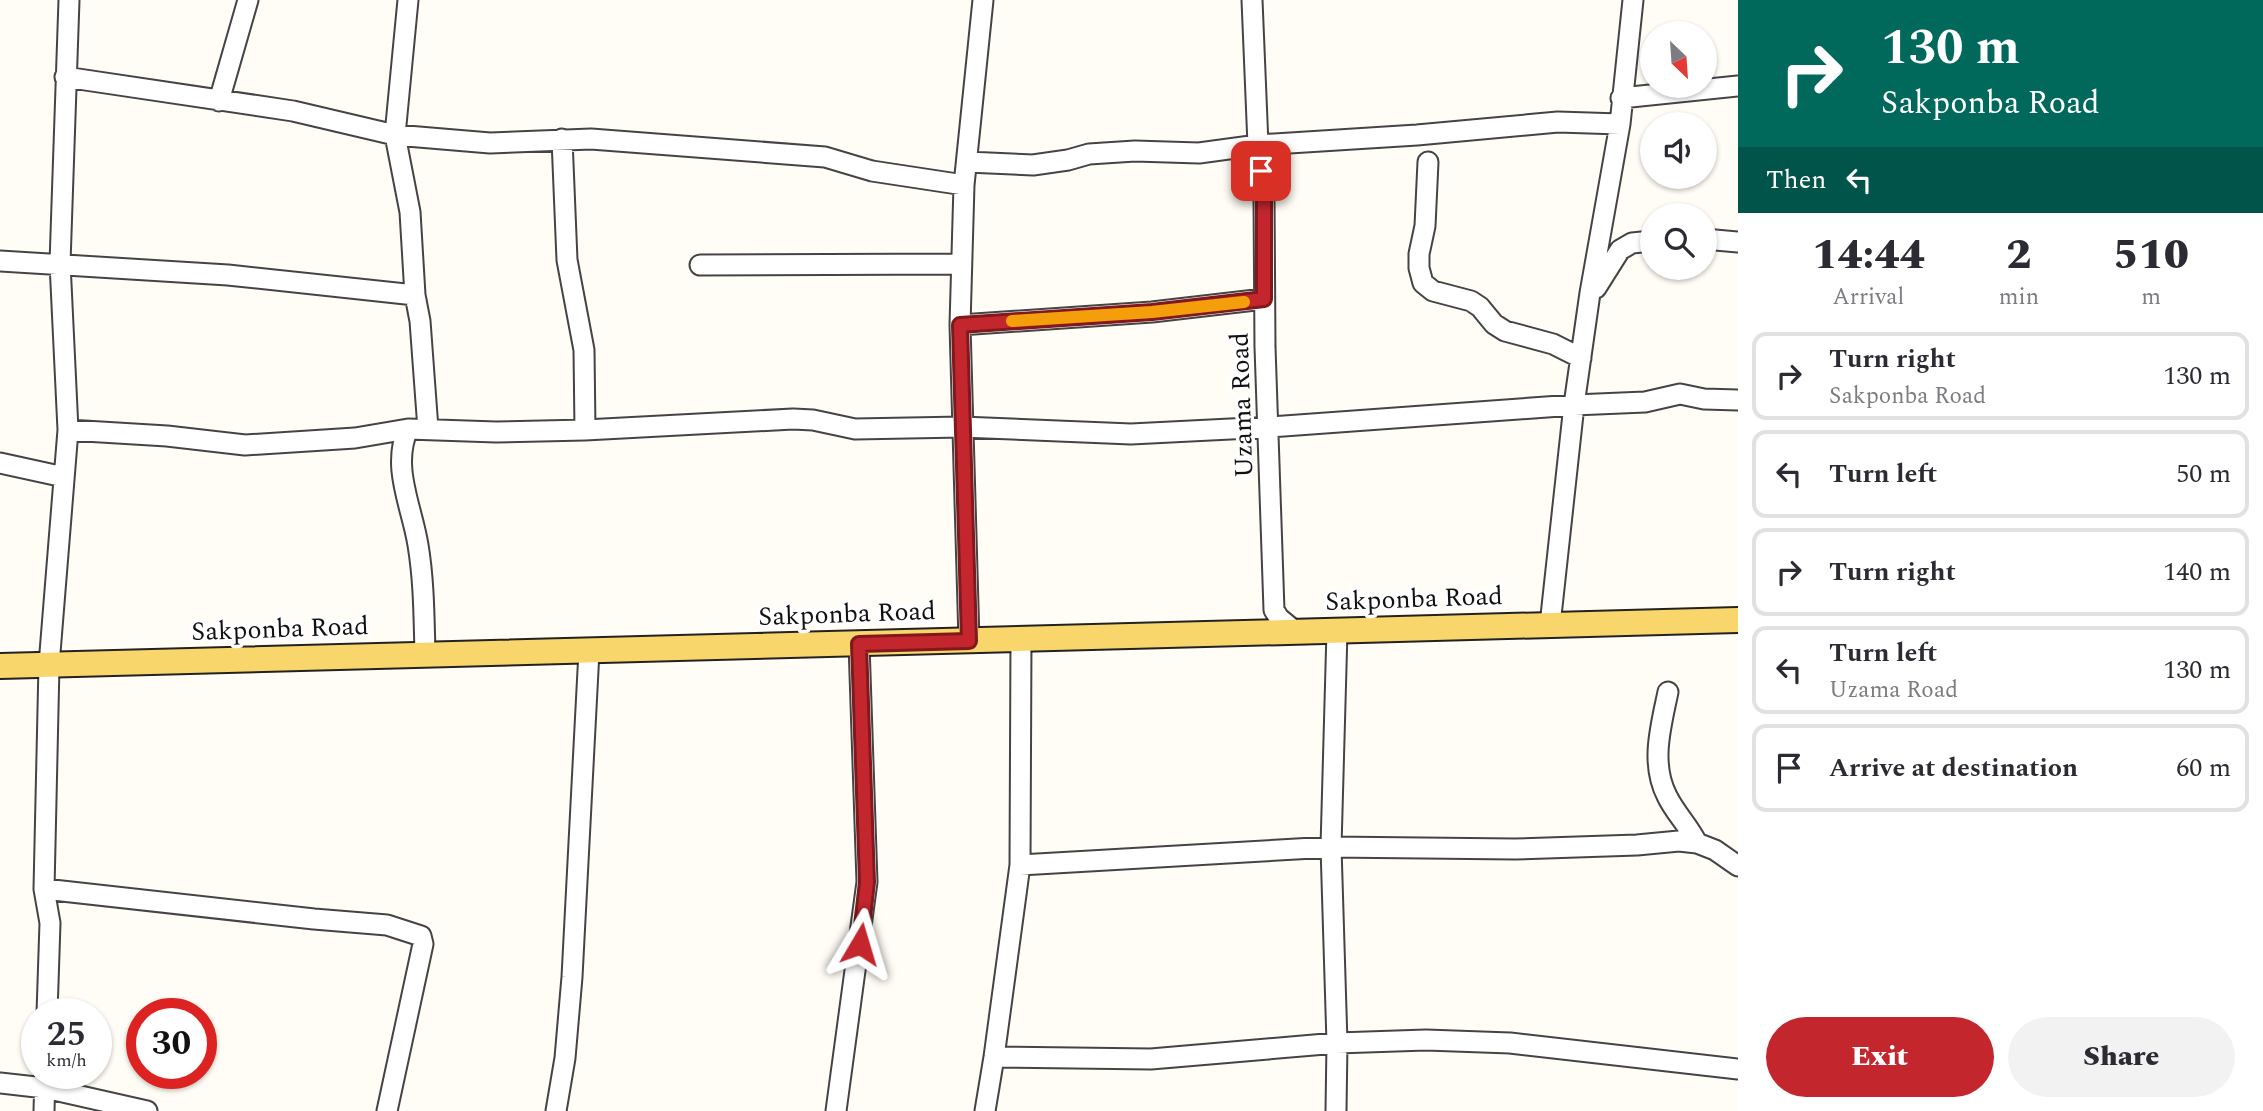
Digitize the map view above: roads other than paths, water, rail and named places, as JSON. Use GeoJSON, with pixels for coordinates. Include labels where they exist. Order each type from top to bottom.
{"type":"FeatureCollection","features":[{"type":"Feature","properties":{"kind":"main road","name":"Sakponba Road"},"geometry":{"type":"LineString","coordinates":[[0,666],[1738,620]]}},
{"type":"Feature","properties":{"kind":"street"},"geometry":{"type":"LineString","coordinates":[[48,998],[50,923],[44,888],[49,665],[68,430],[60,263],[69,0]]}},
{"type":"Feature","properties":{"kind":"street"},"geometry":{"type":"LineString","coordinates":[[219,101],[248,0]]}},
{"type":"Feature","properties":{"kind":"street"},"geometry":{"type":"LineString","coordinates":[[408,0],[395,135],[410,212],[428,429]]}},
{"type":"Feature","properties":{"kind":"street"},"geometry":{"type":"LineString","coordinates":[[969,641],[962,427],[961,264],[964,185],[983,0]]}},
{"type":"Feature","properties":{"kind":"street","name":"Uzama Road"},"geometry":{"type":"LineString","coordinates":[[1252,0],[1258,145],[1264,197],[1264,299],[1274,610],[1279,618],[1296,632]]}},
{"type":"Feature","properties":{"kind":"street"},"geometry":{"type":"LineString","coordinates":[[1550,625],[1574,405],[1619,124],[1633,0]]}},
{"type":"Feature","properties":{"kind":"street"},"geometry":{"type":"LineString","coordinates":[[65,77],[293,111],[395,135],[490,143],[590,139],[825,157],[872,171],[964,185]]}},
{"type":"Feature","properties":{"kind":"street"},"geometry":{"type":"LineString","coordinates":[[1621,98],[1738,86]]}},
{"type":"Feature","properties":{"kind":"street"},"geometry":{"type":"LineString","coordinates":[[967,162],[1033,165],[1100,153],[1199,153],[1258,145],[1417,135],[1558,122],[1619,124]]}},
{"type":"Feature","properties":{"kind":"street"},"geometry":{"type":"LineString","coordinates":[[562,139],[567,260],[584,350],[584,430]]}},
{"type":"Feature","properties":{"kind":"street"},"geometry":{"type":"LineString","coordinates":[[1428,162],[1424,226],[1419,254],[1423,283],[1433,290],[1471,301],[1505,331],[1553,344],[1581,358]]}},
{"type":"Feature","properties":{"kind":"street"},"geometry":{"type":"LineString","coordinates":[[1717,241],[1738,242]]}},
{"type":"Feature","properties":{"kind":"street"},"geometry":{"type":"LineString","coordinates":[[1590,293],[1599,285],[1620,250],[1632,243],[1640,242]]}},
{"type":"Feature","properties":{"kind":"street"},"geometry":{"type":"LineString","coordinates":[[0,261],[228,275],[415,295]]}},
{"type":"Feature","properties":{"kind":"street"},"geometry":{"type":"LineString","coordinates":[[700,265],[961,264]]}},
{"type":"Feature","properties":{"kind":"street"},"geometry":{"type":"LineString","coordinates":[[960,325],[1152,312],[1264,299]]}},
{"type":"Feature","properties":{"kind":"street"},"geometry":{"type":"LineString","coordinates":[[68,430],[167,436],[245,445],[355,438],[408,429],[496,432],[584,430],[793,419],[813,420],[855,429],[962,427],[1131,434],[1645,402],[1680,394],[1704,399],[1738,400]]}},
{"type":"Feature","properties":{"kind":"street"},"geometry":{"type":"LineString","coordinates":[[408,429],[402,445],[402,475],[418,545],[425,654]]}},
{"type":"Feature","properties":{"kind":"street"},"geometry":{"type":"LineString","coordinates":[[0,463],[64,477]]}},
{"type":"Feature","properties":{"kind":"street"},"geometry":{"type":"LineString","coordinates":[[1336,1111],[1337,1043],[1331,847],[1337,631]]}},
{"type":"Feature","properties":{"kind":"street"},"geometry":{"type":"LineString","coordinates":[[985,1111],[1020,865],[1021,639]]}},
{"type":"Feature","properties":{"kind":"street"},"geometry":{"type":"LineString","coordinates":[[836,1111],[867,882],[859,644]]}},
{"type":"Feature","properties":{"kind":"street"},"geometry":{"type":"LineString","coordinates":[[556,1111],[565,1058],[572,977],[589,651]]}},
{"type":"Feature","properties":{"kind":"street"},"geometry":{"type":"LineString","coordinates":[[1668,692],[1659,737],[1658,772],[1667,796],[1690,828],[1697,843]]}},
{"type":"Feature","properties":{"kind":"street"},"geometry":{"type":"LineString","coordinates":[[1020,865],[1331,847],[1516,849],[1679,841],[1697,843],[1715,850],[1738,866]]}},
{"type":"Feature","properties":{"kind":"street"},"geometry":{"type":"LineString","coordinates":[[44,888],[387,925],[421,936],[424,944],[387,1111]]}},
{"type":"Feature","properties":{"kind":"street"},"geometry":{"type":"LineString","coordinates":[[994,1057],[1151,1059],[1337,1043],[1426,1040],[1510,1043],[1738,1069]]}},
{"type":"Feature","properties":{"kind":"street"},"geometry":{"type":"LineString","coordinates":[[0,1083],[21,1082]]}},
{"type":"Feature","properties":{"kind":"street"},"geometry":{"type":"LineString","coordinates":[[44,1111],[45,1089]]}},
{"type":"Feature","properties":{"kind":"street"},"geometry":{"type":"LineString","coordinates":[[75,1089],[147,1111]]}}]}
